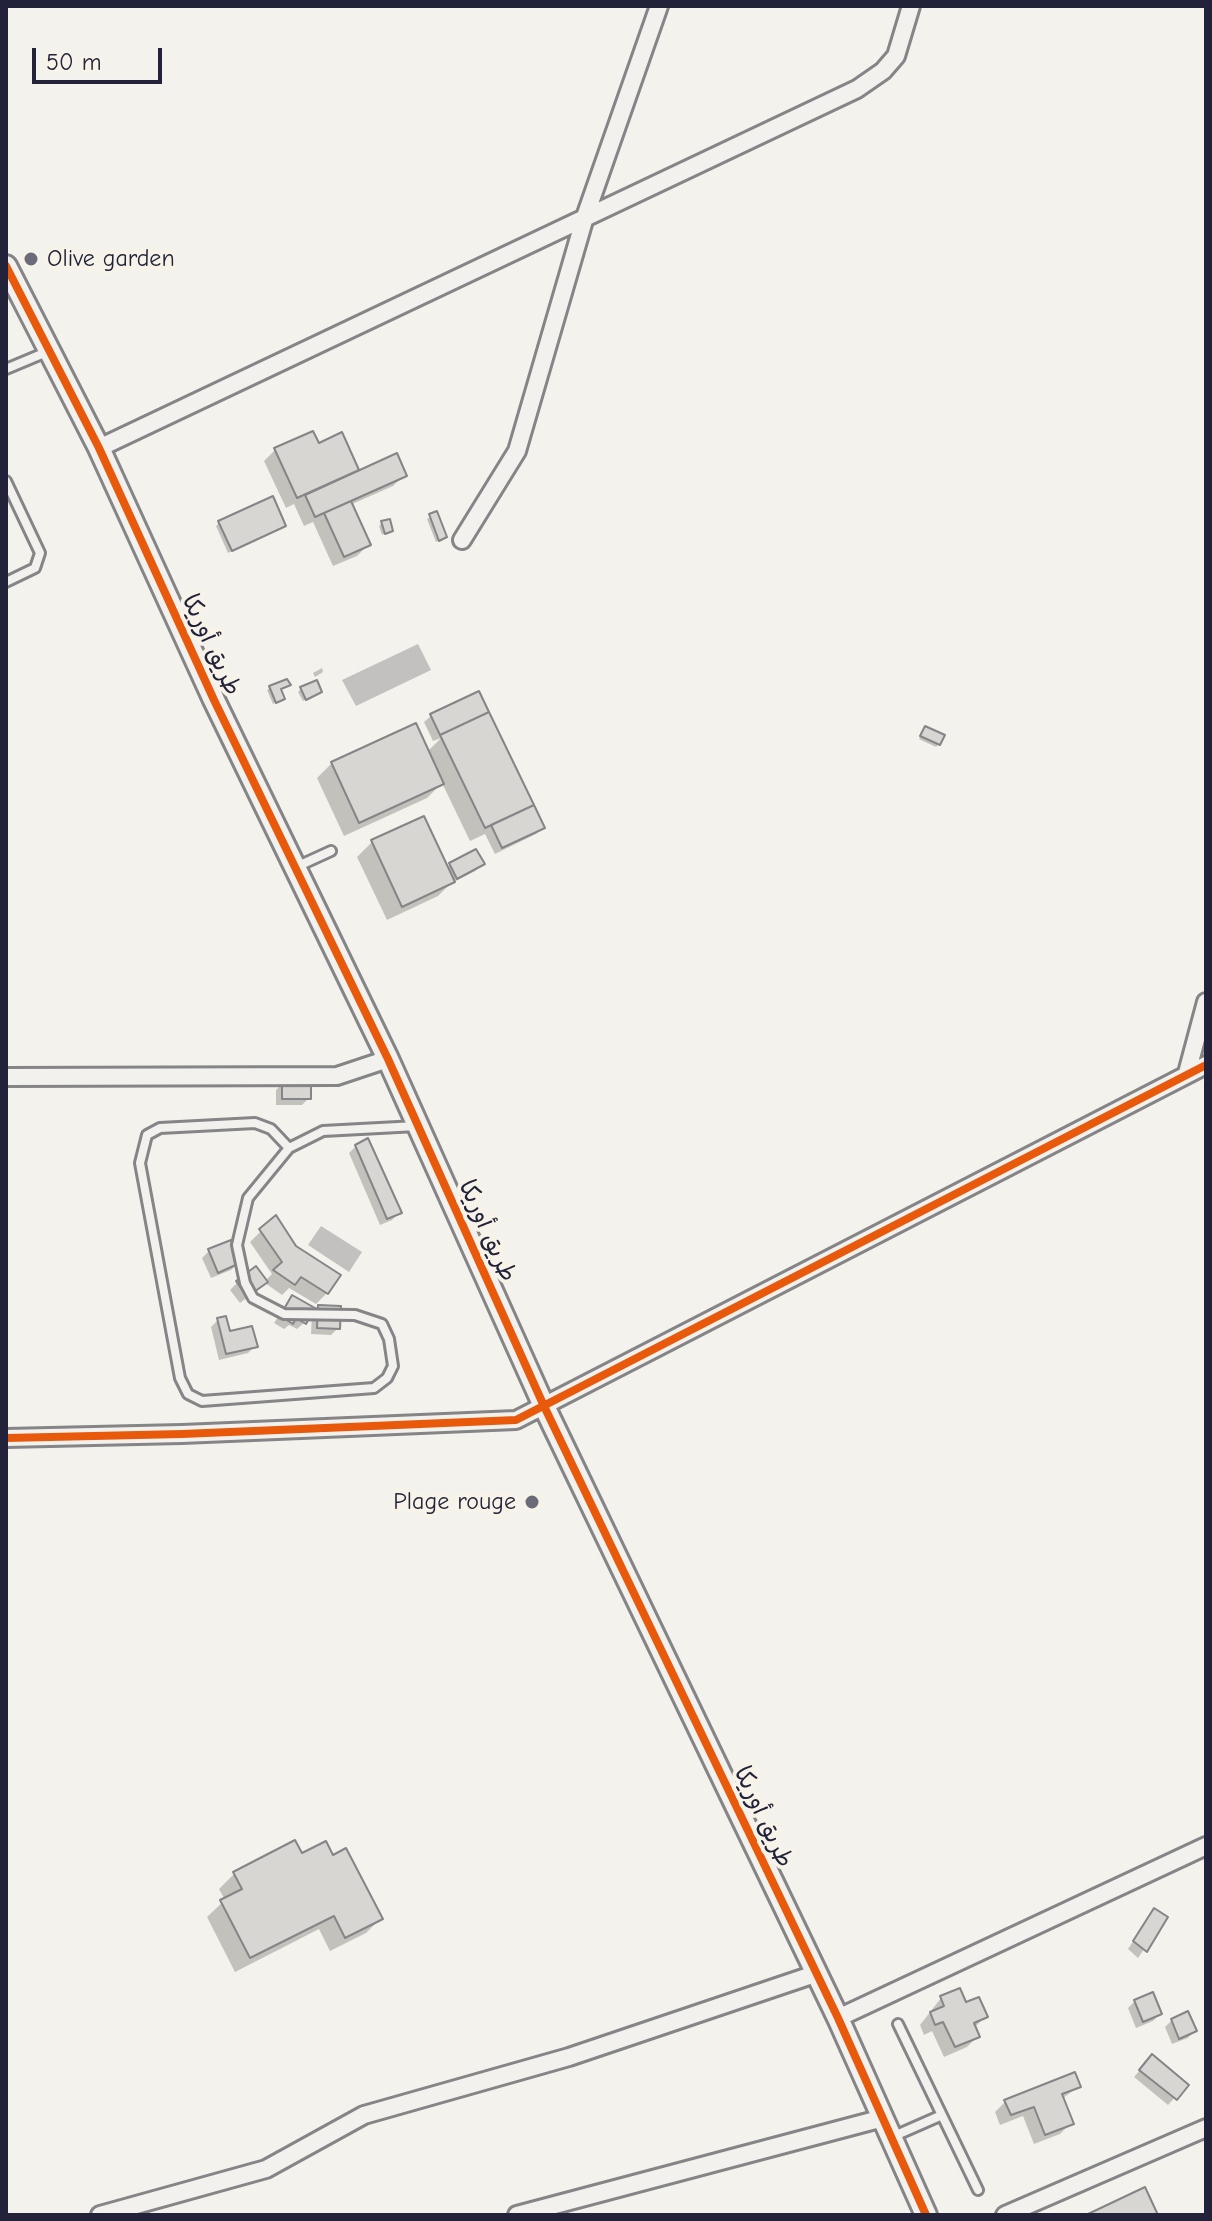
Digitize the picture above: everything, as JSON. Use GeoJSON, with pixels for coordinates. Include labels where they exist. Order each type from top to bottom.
{"type":"FeatureCollection","features":[{"type":"Feature","properties":{"kind":"street"},"geometry":{"type":"LineString","coordinates":[[462,540],[517,451],[585,217],[659,6]]}},
{"type":"Feature","properties":{"kind":"street"},"geometry":{"type":"LineString","coordinates":[[99,448],[872,80],[896,56],[911,6]]}},
{"type":"Feature","properties":{"kind":"street","name":"طريق أوريكا"},"geometry":{"type":"LineString","coordinates":[[6,266],[99,448],[214,700],[388,1059],[543,1404],[838,2018],[926,2215]]}},
{"type":"Feature","properties":{"kind":"street"},"geometry":{"type":"LineString","coordinates":[[1187,1073],[1206,1002]]}},
{"type":"Feature","properties":{"kind":"street"},"geometry":{"type":"LineString","coordinates":[[6,1077],[337,1076],[388,1059]]}},
{"type":"Feature","properties":{"kind":"street"},"geometry":{"type":"LineString","coordinates":[[6,1438],[516,1420],[1206,1065]]}},
{"type":"Feature","properties":{"kind":"street"},"geometry":{"type":"LineString","coordinates":[[838,2018],[1206,1846]]}},
{"type":"Feature","properties":{"kind":"street"},"geometry":{"type":"LineString","coordinates":[[100,2215],[266,2169],[364,2115],[569,2057],[815,1974]]}},
{"type":"Feature","properties":{"kind":"street"},"geometry":{"type":"LineString","coordinates":[[517,2215],[887,2128]]}},
{"type":"Feature","properties":{"kind":"street"},"geometry":{"type":"LineString","coordinates":[[1005,2215],[1206,2128]]}},
{"type":"Feature","properties":{"kind":"lane"},"geometry":{"type":"LineString","coordinates":[[6,369],[50,350]]}},
{"type":"Feature","properties":{"kind":"lane"},"geometry":{"type":"LineString","coordinates":[[6,481],[40,553],[35,568],[6,582]]}},
{"type":"Feature","properties":{"kind":"lane"},"geometry":{"type":"LineString","coordinates":[[295,867],[331,851]]}},
{"type":"Feature","properties":{"kind":"lane"},"geometry":{"type":"LineString","coordinates":[[289,1148],[271,1129],[255,1123],[160,1128],[147,1135],[140,1163],[180,1378],[188,1394],[202,1401],[374,1388],[387,1378],[393,1366],[389,1339],[382,1324],[355,1315],[284,1314],[253,1298],[245,1283],[237,1245],[248,1198],[289,1148],[323,1131],[418,1126]]}},
{"type":"Feature","properties":{"kind":"lane"},"geometry":{"type":"LineString","coordinates":[[898,2024],[978,2190]]}},
{"type":"Feature","properties":{"kind":"lane"},"geometry":{"type":"LineString","coordinates":[[887,2128],[942,2115]]}},
{"type":"Feature","properties":{"kind":"shaded area"},"geometry":{"type":"Polygon","coordinates":[[[418,644],[431,670],[356,706],[342,680],[418,644]]]}},
{"type":"Feature","properties":{"kind":"shaded area"},"geometry":{"type":"Polygon","coordinates":[[[321,1226],[362,1252],[349,1272],[308,1245],[321,1226]]]}},
{"type":"Feature","properties":{"kind":"building"},"geometry":{"type":"Polygon","coordinates":[[[313,431],[319,443],[342,432],[359,470],[297,498],[274,448],[313,431]]]}},
{"type":"Feature","properties":{"kind":"building"},"geometry":{"type":"Polygon","coordinates":[[[397,453],[407,476],[315,517],[305,495],[397,453]]]}},
{"type":"Feature","properties":{"kind":"building"},"geometry":{"type":"Polygon","coordinates":[[[273,496],[286,526],[232,551],[218,521],[273,496]]]}},
{"type":"Feature","properties":{"kind":"building"},"geometry":{"type":"Polygon","coordinates":[[[351,501],[371,545],[344,557],[324,513],[351,501]]]}},
{"type":"Feature","properties":{"kind":"building"},"geometry":{"type":"Polygon","coordinates":[[[437,511],[447,537],[439,541],[429,514],[437,511]]]}},
{"type":"Feature","properties":{"kind":"building"},"geometry":{"type":"Polygon","coordinates":[[[390,519],[393,531],[385,534],[381,521],[390,519]]]}},
{"type":"Feature","properties":{"kind":"building"},"geometry":{"type":"Polygon","coordinates":[[[287,679],[291,685],[281,689],[285,699],[276,703],[269,686],[287,679]]]}},
{"type":"Feature","properties":{"kind":"building"},"geometry":{"type":"Polygon","coordinates":[[[317,680],[322,692],[306,700],[300,687],[317,680]]]}},
{"type":"Feature","properties":{"kind":"building"},"geometry":{"type":"Polygon","coordinates":[[[479,691],[489,712],[440,735],[430,714],[479,691]]]}},
{"type":"Feature","properties":{"kind":"building"},"geometry":{"type":"Polygon","coordinates":[[[489,712],[534,805],[485,828],[440,735],[489,712]]]}},
{"type":"Feature","properties":{"kind":"building"},"geometry":{"type":"Polygon","coordinates":[[[416,723],[444,784],[359,823],[331,762],[416,723]]]}},
{"type":"Feature","properties":{"kind":"building"},"geometry":{"type":"Polygon","coordinates":[[[925,726],[945,735],[940,745],[920,736],[925,726]]]}},
{"type":"Feature","properties":{"kind":"building"},"geometry":{"type":"Polygon","coordinates":[[[534,805],[545,828],[502,848],[491,825],[534,805]]]}},
{"type":"Feature","properties":{"kind":"building"},"geometry":{"type":"Polygon","coordinates":[[[424,816],[455,882],[402,907],[371,840],[424,816]]]}},
{"type":"Feature","properties":{"kind":"building"},"geometry":{"type":"Polygon","coordinates":[[[476,849],[485,864],[457,879],[449,863],[476,849]]]}},
{"type":"Feature","properties":{"kind":"building"},"geometry":{"type":"Polygon","coordinates":[[[282,1081],[311,1081],[311,1099],[282,1099],[282,1081]]]}},
{"type":"Feature","properties":{"kind":"building"},"geometry":{"type":"Polygon","coordinates":[[[368,1138],[402,1213],[387,1219],[355,1145],[368,1138]]]}},
{"type":"Feature","properties":{"kind":"building"},"geometry":{"type":"Polygon","coordinates":[[[276,1215],[296,1246],[341,1275],[328,1294],[301,1277],[295,1285],[273,1270],[282,1262],[259,1229],[276,1215]]]}},
{"type":"Feature","properties":{"kind":"building"},"geometry":{"type":"Polygon","coordinates":[[[231,1240],[240,1263],[218,1273],[208,1249],[231,1240]]]}},
{"type":"Feature","properties":{"kind":"building"},"geometry":{"type":"Polygon","coordinates":[[[256,1266],[268,1282],[247,1297],[236,1281],[256,1266]]]}},
{"type":"Feature","properties":{"kind":"building"},"geometry":{"type":"Polygon","coordinates":[[[292,1295],[315,1308],[306,1324],[296,1318],[293,1324],[280,1316],[292,1295]]]}},
{"type":"Feature","properties":{"kind":"building"},"geometry":{"type":"Polygon","coordinates":[[[318,1305],[341,1306],[340,1329],[317,1328],[318,1305]]]}},
{"type":"Feature","properties":{"kind":"building"},"geometry":{"type":"Polygon","coordinates":[[[226,1316],[230,1331],[252,1326],[258,1347],[226,1354],[217,1318],[226,1316]]]}},
{"type":"Feature","properties":{"kind":"building"},"geometry":{"type":"Polygon","coordinates":[[[295,1840],[302,1853],[326,1841],[333,1855],[346,1848],[383,1919],[345,1938],[334,1916],[250,1958],[220,1900],[242,1889],[233,1872],[295,1840]]]}},
{"type":"Feature","properties":{"kind":"building"},"geometry":{"type":"Polygon","coordinates":[[[1154,1908],[1168,1917],[1147,1952],[1133,1941],[1154,1908]]]}},
{"type":"Feature","properties":{"kind":"building"},"geometry":{"type":"Polygon","coordinates":[[[960,1988],[966,2002],[979,1997],[988,2017],[974,2023],[980,2037],[955,2047],[943,2022],[935,2025],[930,2012],[944,2006],[940,1996],[960,1988]]]}},
{"type":"Feature","properties":{"kind":"building"},"geometry":{"type":"Polygon","coordinates":[[[1153,1992],[1162,2014],[1143,2022],[1134,2000],[1153,1992]]]}},
{"type":"Feature","properties":{"kind":"building"},"geometry":{"type":"Polygon","coordinates":[[[1188,2011],[1197,2031],[1179,2039],[1171,2019],[1188,2011]]]}},
{"type":"Feature","properties":{"kind":"building"},"geometry":{"type":"Polygon","coordinates":[[[1152,2054],[1189,2085],[1177,2100],[1139,2070],[1152,2054]]]}},
{"type":"Feature","properties":{"kind":"building"},"geometry":{"type":"Polygon","coordinates":[[[1075,2072],[1081,2087],[1062,2094],[1074,2124],[1045,2135],[1034,2107],[1011,2115],[1004,2100],[1075,2072]]]}},
{"type":"Feature","properties":{"kind":"building"},"geometry":{"type":"Polygon","coordinates":[[[1145,2187],[1158,2215],[1088,2215],[1088,2214],[1145,2187]]]}},
{"type":"Feature","properties":{"kind":"cycle path"},"geometry":{"type":"LineString","coordinates":[[6,266],[99,448],[214,700],[388,1059],[543,1404],[838,2018],[926,2215]]}},
{"type":"Feature","properties":{"kind":"cycle path"},"geometry":{"type":"LineString","coordinates":[[6,1438],[516,1420],[1206,1065]]}},
{"type":"Feature","properties":{"kind":"place","name":"Olive garden"},"geometry":{"type":"Point","coordinates":[31,259]}},
{"type":"Feature","properties":{"kind":"place","name":"Plage rouge"},"geometry":{"type":"Point","coordinates":[532,1502]}}]}
